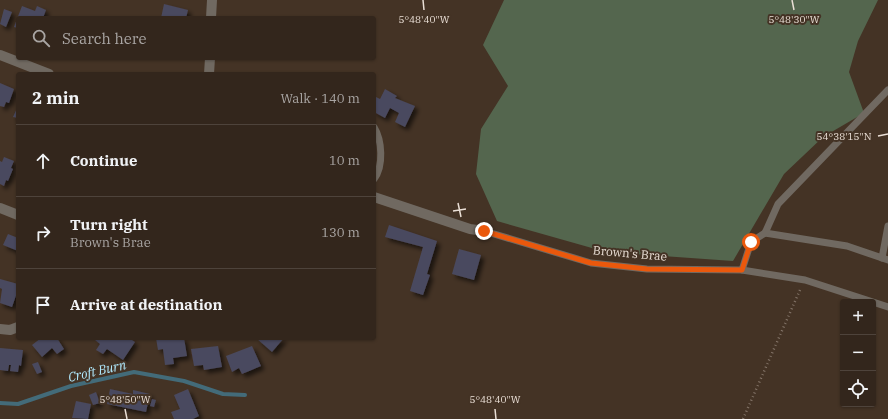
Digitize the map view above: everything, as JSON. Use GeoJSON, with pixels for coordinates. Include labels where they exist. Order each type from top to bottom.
{"type":"FeatureCollection","features":[{"type":"Feature","properties":{"kind":"street"},"geometry":{"type":"LineString","coordinates":[[212,0],[212,16]]}},
{"type":"Feature","properties":{"kind":"street"},"geometry":{"type":"LineString","coordinates":[[0,55],[44,72]]}},
{"type":"Feature","properties":{"kind":"street"},"geometry":{"type":"LineString","coordinates":[[210,60],[210,72]]}},
{"type":"Feature","properties":{"kind":"street","name":"Brown's Brae"},"geometry":{"type":"LineString","coordinates":[[376,198],[470,229],[484,231]]}},
{"type":"Feature","properties":{"kind":"street"},"geometry":{"type":"LineString","coordinates":[[0,208],[16,214]]}},
{"type":"Feature","properties":{"kind":"street"},"geometry":{"type":"LineString","coordinates":[[0,329],[10,330],[16,328]]}},
{"type":"Feature","properties":{"kind":"lane"},"geometry":{"type":"LineString","coordinates":[[742,270],[751,242],[765,233],[778,204],[888,90]]}},
{"type":"Feature","properties":{"kind":"lane"},"geometry":{"type":"LineString","coordinates":[[376,130],[379,137],[380,151],[379,164],[376,173]]}},
{"type":"Feature","properties":{"kind":"lane"},"geometry":{"type":"LineString","coordinates":[[765,233],[847,246],[885,260],[888,226]]}},
{"type":"Feature","properties":{"kind":"lane","name":"Brown's Brae"},"geometry":{"type":"LineString","coordinates":[[484,231],[591,263],[647,269],[742,270],[805,280],[888,307]]}},
{"type":"Feature","properties":{"kind":"path"},"geometry":{"type":"LineString","coordinates":[[743,419],[805,280]]}},
{"type":"Feature","properties":{"kind":"green space"},"geometry":{"type":"Polygon","coordinates":[[[504,0],[878,0],[858,41],[849,72],[864,113],[823,137],[784,174],[733,261],[606,252],[497,221],[476,174],[481,129],[508,86],[483,45],[504,0]]]}},
{"type":"Feature","properties":{"kind":"building"},"geometry":{"type":"Polygon","coordinates":[[[164,4],[188,10],[186,16],[161,16],[164,4]]]}},
{"type":"Feature","properties":{"kind":"building"},"geometry":{"type":"Polygon","coordinates":[[[22,6],[35,11],[37,6],[46,10],[44,16],[18,16],[22,6]]]}},
{"type":"Feature","properties":{"kind":"building"},"geometry":{"type":"Polygon","coordinates":[[[4,9],[12,12],[6,27],[0,24],[4,9]]]}},
{"type":"Feature","properties":{"kind":"building"},"geometry":{"type":"Polygon","coordinates":[[[0,83],[14,89],[9,103],[6,102],[4,107],[0,106],[0,83]]]}},
{"type":"Feature","properties":{"kind":"building"},"geometry":{"type":"Polygon","coordinates":[[[385,89],[397,96],[395,98],[415,106],[405,127],[395,122],[399,113],[390,108],[385,118],[376,113],[376,97],[380,99],[385,89]]]}},
{"type":"Feature","properties":{"kind":"building"},"geometry":{"type":"Polygon","coordinates":[[[16,110],[16,118],[13,117],[16,110]]]}},
{"type":"Feature","properties":{"kind":"building"},"geometry":{"type":"Polygon","coordinates":[[[4,157],[14,161],[11,168],[13,169],[4,186],[0,184],[0,161],[2,162],[4,157]]]}},
{"type":"Feature","properties":{"kind":"building"},"geometry":{"type":"Polygon","coordinates":[[[389,225],[437,241],[427,274],[430,275],[423,295],[410,291],[423,247],[385,237],[389,225]]]}},
{"type":"Feature","properties":{"kind":"building"},"geometry":{"type":"Polygon","coordinates":[[[8,234],[16,237],[16,250],[3,245],[8,234]]]}},
{"type":"Feature","properties":{"kind":"building"},"geometry":{"type":"Polygon","coordinates":[[[459,249],[481,255],[474,280],[452,274],[459,249]]]}},
{"type":"Feature","properties":{"kind":"building"},"geometry":{"type":"Polygon","coordinates":[[[0,279],[16,283],[16,296],[12,307],[0,303],[2,289],[0,288],[0,279]]]}},
{"type":"Feature","properties":{"kind":"building"},"geometry":{"type":"Polygon","coordinates":[[[38,340],[58,340],[64,349],[57,354],[52,348],[42,357],[32,345],[38,340]]]}},
{"type":"Feature","properties":{"kind":"building"},"geometry":{"type":"Polygon","coordinates":[[[95,340],[132,340],[135,342],[123,360],[107,349],[103,354],[96,350],[100,344],[95,340]]]}},
{"type":"Feature","properties":{"kind":"building"},"geometry":{"type":"Polygon","coordinates":[[[156,340],[184,340],[187,356],[173,358],[174,364],[165,365],[163,349],[158,350],[156,340]]]}},
{"type":"Feature","properties":{"kind":"building"},"geometry":{"type":"Polygon","coordinates":[[[258,340],[282,340],[272,352],[258,340]]]}},
{"type":"Feature","properties":{"kind":"building"},"geometry":{"type":"Polygon","coordinates":[[[218,346],[222,367],[204,370],[203,365],[194,366],[191,349],[218,346]]]}},
{"type":"Feature","properties":{"kind":"building"},"geometry":{"type":"Polygon","coordinates":[[[252,346],[261,366],[242,374],[239,368],[232,372],[226,356],[252,346]]]}},
{"type":"Feature","properties":{"kind":"building"},"geometry":{"type":"Polygon","coordinates":[[[0,348],[23,350],[21,366],[19,365],[18,372],[10,371],[11,365],[9,365],[8,371],[0,370],[0,348]]]}},
{"type":"Feature","properties":{"kind":"building"},"geometry":{"type":"Polygon","coordinates":[[[38,362],[42,372],[37,374],[32,364],[38,362]]]}},
{"type":"Feature","properties":{"kind":"building"},"geometry":{"type":"Polygon","coordinates":[[[110,389],[133,394],[133,390],[150,394],[146,412],[107,404],[110,389]]]}},
{"type":"Feature","properties":{"kind":"building"},"geometry":{"type":"Polygon","coordinates":[[[188,389],[199,416],[193,419],[174,419],[171,412],[180,409],[174,395],[188,389]]]}},
{"type":"Feature","properties":{"kind":"building"},"geometry":{"type":"Polygon","coordinates":[[[96,392],[100,403],[93,405],[89,395],[96,392]]]}},
{"type":"Feature","properties":{"kind":"building"},"geometry":{"type":"Polygon","coordinates":[[[152,399],[156,400],[154,407],[150,406],[152,399]]]}},
{"type":"Feature","properties":{"kind":"building"},"geometry":{"type":"Polygon","coordinates":[[[76,401],[91,404],[88,419],[72,418],[76,401]]]}},
{"type":"Feature","properties":{"kind":"waterway","name":"Croft Burn"},"geometry":{"type":"LineString","coordinates":[[0,403],[18,404],[71,386],[134,372],[184,381],[223,394],[245,395]]}},
{"type":"Feature","properties":{"kind":"route"},"geometry":{"type":"LineString","coordinates":[[484,231],[591,263],[647,269],[742,270],[751,242]]}}]}
